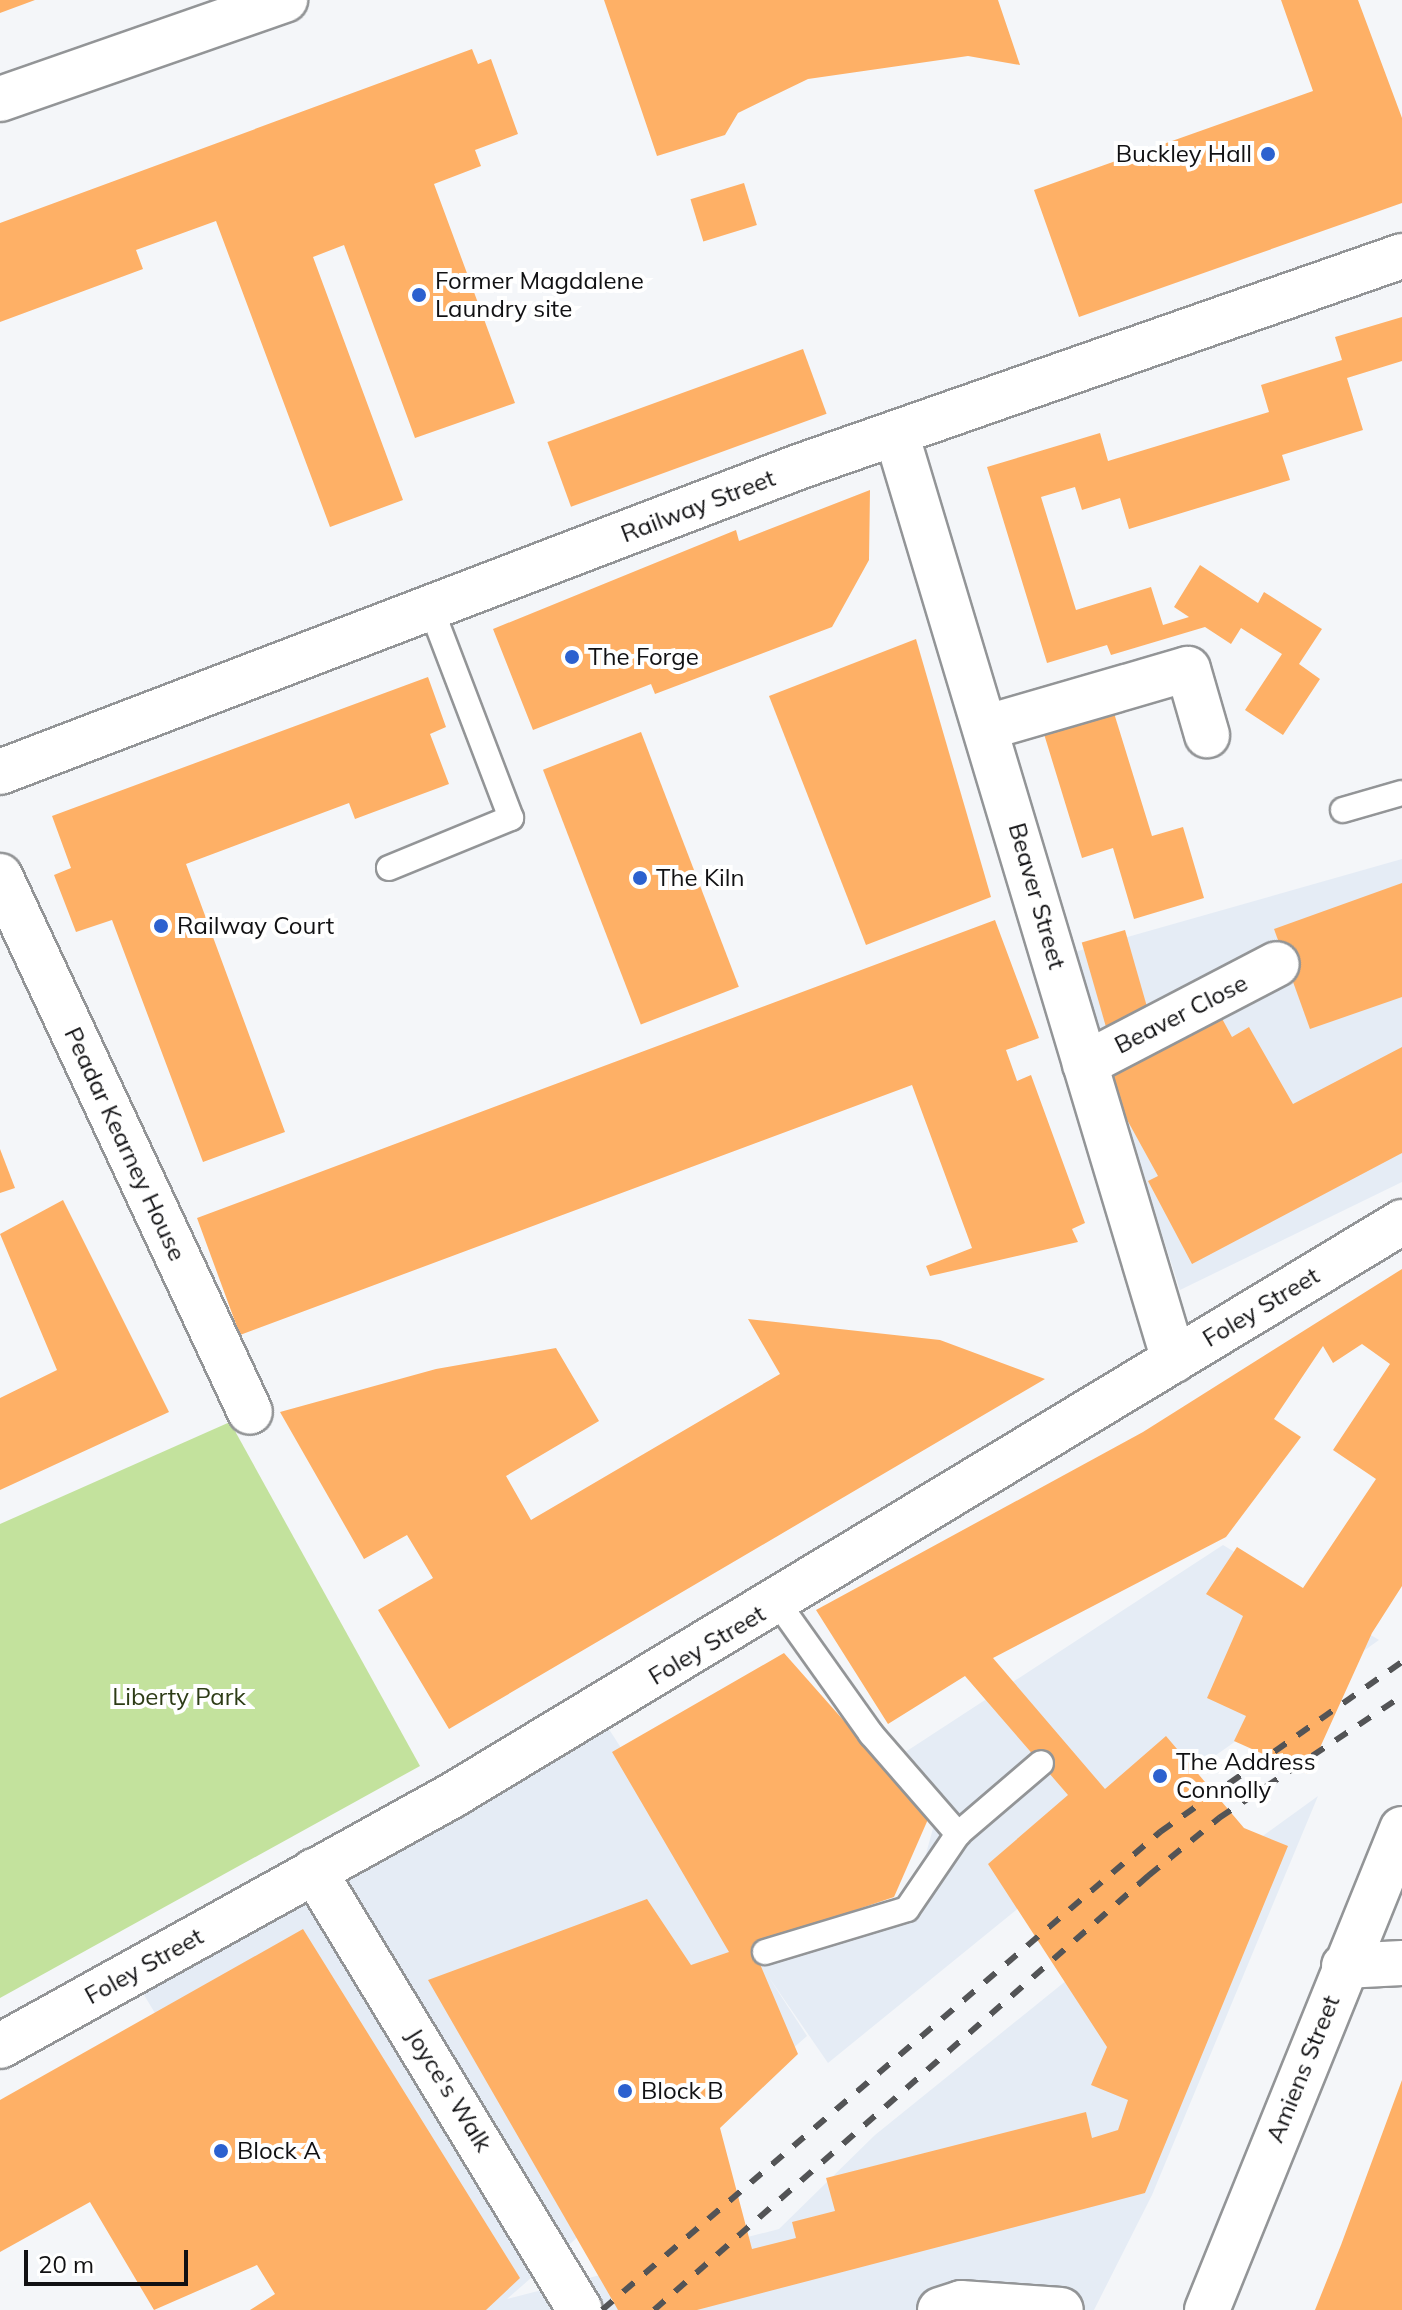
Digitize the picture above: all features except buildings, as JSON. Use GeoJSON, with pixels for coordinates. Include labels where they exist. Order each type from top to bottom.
{"type":"FeatureCollection","features":[{"type":"Feature","properties":{"kind":"street"},"geometry":{"type":"LineString","coordinates":[[0,99],[285,0]]}},
{"type":"Feature","properties":{"kind":"street","name":"Railway Street"},"geometry":{"type":"LineString","coordinates":[[0,772],[896,433],[1402,256]]}},
{"type":"Feature","properties":{"kind":"street","name":"Beaver Street"},"geometry":{"type":"LineString","coordinates":[[896,433],[988,727],[1174,1360]]}},
{"type":"Feature","properties":{"kind":"street"},"geometry":{"type":"LineString","coordinates":[[988,727],[1188,669],[1207,735]]}},
{"type":"Feature","properties":{"kind":"street","name":"Peadar Kearney House"},"geometry":{"type":"LineString","coordinates":[[0,876],[250,1412]]}},
{"type":"Feature","properties":{"kind":"street","name":"Beaver Close"},"geometry":{"type":"LineString","coordinates":[[1085,1064],[1277,964]]}},
{"type":"Feature","properties":{"kind":"street","name":"Foley Street"},"geometry":{"type":"LineString","coordinates":[[0,2046],[314,1871],[778,1603],[1402,1222]]}},
{"type":"Feature","properties":{"kind":"street","name":"Amiens Street"},"geometry":{"type":"LineString","coordinates":[[1207,2310],[1402,1829]]}},
{"type":"Feature","properties":{"kind":"street","name":"Joyce's Walk"},"geometry":{"type":"LineString","coordinates":[[314,1871],[580,2310]]}},
{"type":"Feature","properties":{"kind":"street"},"geometry":{"type":"LineString","coordinates":[[1344,1966],[1402,1963]]}},
{"type":"Feature","properties":{"kind":"street"},"geometry":{"type":"LineString","coordinates":[[940,2310],[961,2303],[1061,2310]]}},
{"type":"Feature","properties":{"kind":"lane"},"geometry":{"type":"LineString","coordinates":[[389,868],[511,818],[431,608]]}},
{"type":"Feature","properties":{"kind":"lane"},"geometry":{"type":"LineString","coordinates":[[1343,810],[1402,793]]}},
{"type":"Feature","properties":{"kind":"lane"},"geometry":{"type":"LineString","coordinates":[[778,1603],[871,1734],[958,1834]]}},
{"type":"Feature","properties":{"kind":"lane"},"geometry":{"type":"LineString","coordinates":[[765,1952],[907,1909],[958,1834],[1041,1763]]}},
{"type":"Feature","properties":{"kind":"shaded area"},"geometry":{"type":"Polygon","coordinates":[[[1402,859],[1402,1182],[1180,1290],[1071,953],[1402,859]]]}},
{"type":"Feature","properties":{"kind":"shaded area"},"geometry":{"type":"Polygon","coordinates":[[[1223,1545],[1379,1640],[1144,1806],[828,2063],[768,1976],[807,2036],[507,2299],[779,2229],[875,2135],[1093,1959],[1318,1796],[1152,2195],[1094,2310],[335,2310],[141,1990],[603,1720],[740,1932],[915,1894],[935,1821],[890,1762],[1223,1545]]]}},
{"type":"Feature","properties":{"kind":"green space","name":"Liberty Park"},"geometry":{"type":"Polygon","coordinates":[[[230,1422],[420,1766],[0,1998],[0,1524],[230,1422]]]}},
{"type":"Feature","properties":{"kind":"railway"},"geometry":{"type":"LineString","coordinates":[[602,2310],[1160,1832],[1402,1662]]}},
{"type":"Feature","properties":{"kind":"railway"},"geometry":{"type":"LineString","coordinates":[[654,2310],[1148,1876],[1219,1818],[1402,1696]]}},
{"type":"Feature","properties":{"kind":"place","name":"Buckley Hall"},"geometry":{"type":"Point","coordinates":[1268,154]}},
{"type":"Feature","properties":{"kind":"place","name":"Former Magdalene Laundry site"},"geometry":{"type":"Point","coordinates":[419,295]}},
{"type":"Feature","properties":{"kind":"place","name":"The Forge"},"geometry":{"type":"Point","coordinates":[572,657]}},
{"type":"Feature","properties":{"kind":"place","name":"The Kiln"},"geometry":{"type":"Point","coordinates":[640,878]}},
{"type":"Feature","properties":{"kind":"place","name":"Railway Court"},"geometry":{"type":"Point","coordinates":[161,926]}},
{"type":"Feature","properties":{"kind":"place","name":"The Address Connolly"},"geometry":{"type":"Point","coordinates":[1160,1776]}},
{"type":"Feature","properties":{"kind":"place","name":"Block B"},"geometry":{"type":"Point","coordinates":[625,2091]}},
{"type":"Feature","properties":{"kind":"place","name":"Block A"},"geometry":{"type":"Point","coordinates":[221,2151]}}]}
